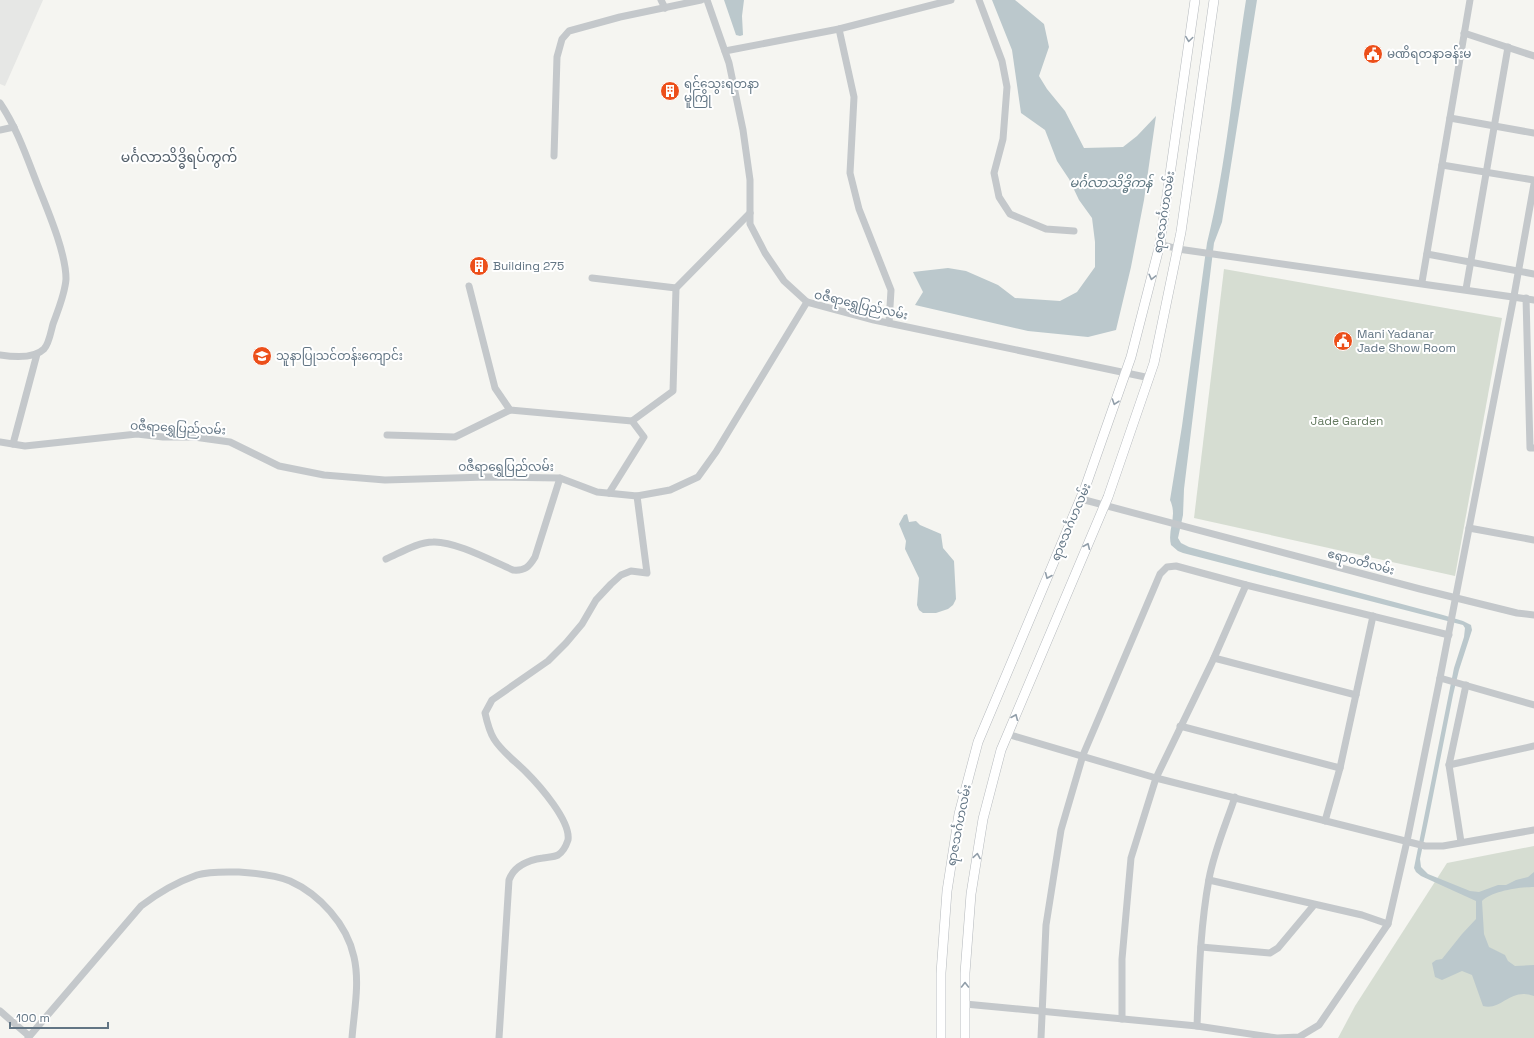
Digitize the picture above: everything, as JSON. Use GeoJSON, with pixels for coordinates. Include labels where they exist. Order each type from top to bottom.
{"type":"FeatureCollection","features":[{"type":"Feature","properties":{"kind":"main road","name":"ရာဇသင်္ဂဟလမ်း"},"geometry":{"type":"LineString","coordinates":[[941,1038],[941,973],[947,891],[959,814],[978,742],[1081,499],[1131,357],[1160,244],[1195,0]]}},
{"type":"Feature","properties":{"kind":"main road","name":"ရာဇသင်္ဂဟလမ်း"},"geometry":{"type":"LineString","coordinates":[[965,1038],[965,974],[972,886],[983,819],[1001,750],[1007,734],[1104,506],[1150,378],[1178,248],[1214,0]]}},
{"type":"Feature","properties":{"kind":"street"},"geometry":{"type":"LineString","coordinates":[[661,0],[665,8]]}},
{"type":"Feature","properties":{"kind":"street"},"geometry":{"type":"LineString","coordinates":[[554,156],[558,57],[562,39],[569,31],[620,17],[701,0]]}},
{"type":"Feature","properties":{"kind":"street"},"geometry":{"type":"LineString","coordinates":[[707,0],[729,63],[740,115],[750,180],[750,224],[765,253],[784,281],[807,302]]}},
{"type":"Feature","properties":{"kind":"street"},"geometry":{"type":"LineString","coordinates":[[725,51],[839,29],[951,0]]}},
{"type":"Feature","properties":{"kind":"street"},"geometry":{"type":"LineString","coordinates":[[979,0],[1002,61],[1007,87],[1003,139],[994,173],[999,197],[1010,214],[1046,229],[1074,231]]}},
{"type":"Feature","properties":{"kind":"street"},"geometry":{"type":"LineString","coordinates":[[1422,282],[1470,0]]}},
{"type":"Feature","properties":{"kind":"street"},"geometry":{"type":"LineString","coordinates":[[839,29],[854,97],[850,173],[859,209],[891,290],[890,323]]}},
{"type":"Feature","properties":{"kind":"street"},"geometry":{"type":"LineString","coordinates":[[1464,33],[1534,56]]}},
{"type":"Feature","properties":{"kind":"street"},"geometry":{"type":"LineString","coordinates":[[1466,289],[1508,47]]}},
{"type":"Feature","properties":{"kind":"street"},"geometry":{"type":"LineString","coordinates":[[0,103],[9,116],[14,127],[52,222],[63,260],[66,280],[45,348],[37,354],[11,357],[0,355]]}},
{"type":"Feature","properties":{"kind":"street"},"geometry":{"type":"LineString","coordinates":[[1450,118],[1534,133]]}},
{"type":"Feature","properties":{"kind":"street"},"geometry":{"type":"LineString","coordinates":[[0,130],[14,127]]}},
{"type":"Feature","properties":{"kind":"street"},"geometry":{"type":"LineString","coordinates":[[1442,165],[1534,180]]}},
{"type":"Feature","properties":{"kind":"street"},"geometry":{"type":"LineString","coordinates":[[965,1004],[1197,1026],[1277,1038],[1299,1037],[1319,1025],[1388,924],[1407,841],[1449,635],[1534,184]]}},
{"type":"Feature","properties":{"kind":"street"},"geometry":{"type":"LineString","coordinates":[[387,435],[455,437],[510,410],[632,421],[673,391],[676,288],[750,213]]}},
{"type":"Feature","properties":{"kind":"street"},"geometry":{"type":"LineString","coordinates":[[1160,244],[1215,254],[1422,282],[1534,300]]}},
{"type":"Feature","properties":{"kind":"street"},"geometry":{"type":"LineString","coordinates":[[1427,254],[1534,274]]}},
{"type":"Feature","properties":{"kind":"street"},"geometry":{"type":"LineString","coordinates":[[592,278],[676,288]]}},
{"type":"Feature","properties":{"kind":"street"},"geometry":{"type":"LineString","coordinates":[[470,286],[495,388],[510,410]]}},
{"type":"Feature","properties":{"kind":"street"},"geometry":{"type":"LineString","coordinates":[[1526,298],[1531,340],[1530,448],[1534,448]]}},
{"type":"Feature","properties":{"kind":"street","name":"ဝဇီရာရွှေပြည်လမ်း"},"geometry":{"type":"LineString","coordinates":[[0,442],[25,446],[137,434],[163,437],[194,437],[230,442],[279,466],[324,475],[386,480],[487,477],[560,478],[597,492],[637,496],[670,490],[698,477],[716,452],[807,302],[890,323],[1125,374],[1150,378]]}},
{"type":"Feature","properties":{"kind":"street"},"geometry":{"type":"LineString","coordinates":[[13,444],[37,354]]}},
{"type":"Feature","properties":{"kind":"street"},"geometry":{"type":"LineString","coordinates":[[609,493],[644,437],[632,421]]}},
{"type":"Feature","properties":{"kind":"street"},"geometry":{"type":"LineString","coordinates":[[386,558],[422,544],[433,542],[457,547],[513,570],[522,571],[529,568],[535,557],[560,478]]}},
{"type":"Feature","properties":{"kind":"street"},"geometry":{"type":"LineString","coordinates":[[499,1038],[509,880],[512,873],[521,866],[537,859],[558,856],[565,849],[568,839],[566,828],[558,811],[530,777],[494,739],[487,726],[485,713],[492,700],[548,661],[566,643],[582,624],[596,600],[620,575],[630,572],[647,573],[637,496]]}},
{"type":"Feature","properties":{"kind":"street"},"geometry":{"type":"LineString","coordinates":[[1081,499],[1104,506]]}},
{"type":"Feature","properties":{"kind":"street","name":"ဧရာဝတီလမ်း"},"geometry":{"type":"LineString","coordinates":[[1104,506],[1456,598],[1534,615]]}},
{"type":"Feature","properties":{"kind":"street"},"geometry":{"type":"LineString","coordinates":[[1469,528],[1534,540]]}},
{"type":"Feature","properties":{"kind":"street"},"geometry":{"type":"LineString","coordinates":[[1041,1038],[1046,925],[1061,830],[1083,755],[1160,574],[1167,568],[1176,566],[1246,585],[1449,635]]}},
{"type":"Feature","properties":{"kind":"street"},"geometry":{"type":"LineString","coordinates":[[1122,1019],[1122,959],[1131,858],[1156,778],[1214,658],[1246,585]]}},
{"type":"Feature","properties":{"kind":"street"},"geometry":{"type":"LineString","coordinates":[[1325,821],[1340,768],[1373,616]]}},
{"type":"Feature","properties":{"kind":"street"},"geometry":{"type":"LineString","coordinates":[[1214,658],[1356,695]]}},
{"type":"Feature","properties":{"kind":"street"},"geometry":{"type":"LineString","coordinates":[[1440,678],[1534,705]]}},
{"type":"Feature","properties":{"kind":"street"},"geometry":{"type":"LineString","coordinates":[[1461,842],[1449,765],[1466,685]]}},
{"type":"Feature","properties":{"kind":"street"},"geometry":{"type":"LineString","coordinates":[[1180,726],[1340,768]]}},
{"type":"Feature","properties":{"kind":"street"},"geometry":{"type":"LineString","coordinates":[[1007,734],[1083,755],[1156,778],[1425,846],[1443,846],[1534,830]]}},
{"type":"Feature","properties":{"kind":"street"},"geometry":{"type":"LineString","coordinates":[[1449,765],[1534,746]]}},
{"type":"Feature","properties":{"kind":"street"},"geometry":{"type":"LineString","coordinates":[[1197,1026],[1200,947],[1209,880],[1212,866],[1235,797]]}},
{"type":"Feature","properties":{"kind":"street"},"geometry":{"type":"LineString","coordinates":[[0,1011],[28,1037],[141,906],[156,895],[198,875],[226,872],[257,873],[289,880],[312,894],[332,913],[345,932],[354,956],[356,975],[352,1038]]}},
{"type":"Feature","properties":{"kind":"street"},"geometry":{"type":"LineString","coordinates":[[1209,880],[1362,915],[1388,924]]}},
{"type":"Feature","properties":{"kind":"street"},"geometry":{"type":"LineString","coordinates":[[1200,947],[1270,953],[1278,948],[1314,905]]}},
{"type":"Feature","properties":{"kind":"shaded area"},"geometry":{"type":"Polygon","coordinates":[[[0,0],[43,0],[5,86],[0,84],[0,0]]]}},
{"type":"Feature","properties":{"kind":"green space","name":"Jade Garden"},"geometry":{"type":"Polygon","coordinates":[[[1224,269],[1502,318],[1455,576],[1194,518],[1224,269]]]}},
{"type":"Feature","properties":{"kind":"green space"},"geometry":{"type":"Polygon","coordinates":[[[1534,846],[1534,1038],[1338,1038],[1355,1006],[1447,863],[1534,846]]]}},
{"type":"Feature","properties":{"kind":"water"},"geometry":{"type":"Polygon","coordinates":[[[724,0],[744,0],[742,16],[743,35],[736,35],[724,0]]]}},
{"type":"Feature","properties":{"kind":"water","name":"မင်္ဂလာသိဒ္ဓိကန်"},"geometry":{"type":"Polygon","coordinates":[[[992,0],[1015,0],[1044,24],[1049,47],[1039,76],[1047,89],[1065,111],[1084,148],[1123,147],[1137,136],[1156,116],[1144,200],[1131,267],[1116,330],[1088,337],[1028,331],[915,305],[923,292],[913,272],[948,268],[966,271],[998,285],[1015,298],[1060,301],[1077,292],[1095,267],[1095,242],[1092,218],[1079,200],[1069,179],[1057,161],[1045,130],[1021,113],[1012,50],[992,0]]]}},
{"type":"Feature","properties":{"kind":"water"},"geometry":{"type":"Polygon","coordinates":[[[1246,0],[1257,0],[1222,222],[1214,243],[1184,489],[1183,515],[1178,538],[1181,543],[1189,547],[1443,615],[1471,625],[1472,630],[1459,670],[1453,695],[1420,859],[1421,867],[1428,874],[1470,891],[1479,892],[1498,885],[1506,885],[1516,880],[1528,877],[1534,872],[1534,887],[1499,892],[1482,901],[1484,934],[1489,947],[1505,955],[1508,961],[1515,966],[1534,965],[1534,996],[1519,994],[1490,1007],[1483,1006],[1472,975],[1462,971],[1442,980],[1435,977],[1432,963],[1436,960],[1442,959],[1476,919],[1476,901],[1421,876],[1414,868],[1454,668],[1464,637],[1465,628],[1463,625],[1183,553],[1171,545],[1170,534],[1173,512],[1170,500],[1182,426],[1207,243],[1225,152],[1246,0]]]}},
{"type":"Feature","properties":{"kind":"water"},"geometry":{"type":"Polygon","coordinates":[[[907,514],[909,522],[916,521],[920,525],[941,534],[943,548],[954,561],[956,599],[953,605],[948,609],[936,613],[923,613],[919,610],[917,605],[919,578],[905,549],[906,541],[899,524],[904,515],[907,514]]]}},
{"type":"Feature","properties":{"kind":"place","name":"မဏိရတနာခန်းမ"},"geometry":{"type":"Point","coordinates":[1373,54]}},
{"type":"Feature","properties":{"kind":"place","name":"ရင်သွေးရတနာ မူကြို"},"geometry":{"type":"Point","coordinates":[670,91]}},
{"type":"Feature","properties":{"kind":"place","name":"Building 275"},"geometry":{"type":"Point","coordinates":[479,266]}},
{"type":"Feature","properties":{"kind":"place","name":"Mani Yadanar Jade Show Room"},"geometry":{"type":"Point","coordinates":[1343,341]}},
{"type":"Feature","properties":{"kind":"place","name":"သူနာပြုသင်တန်းကျောင်း"},"geometry":{"type":"Point","coordinates":[262,356]}},
{"type":"Feature","properties":{"kind":"district","name":"မင်္ဂလာသိဒ္ဓိရပ်ကွက်"},"geometry":{"type":"Point","coordinates":[179,157]}}]}
